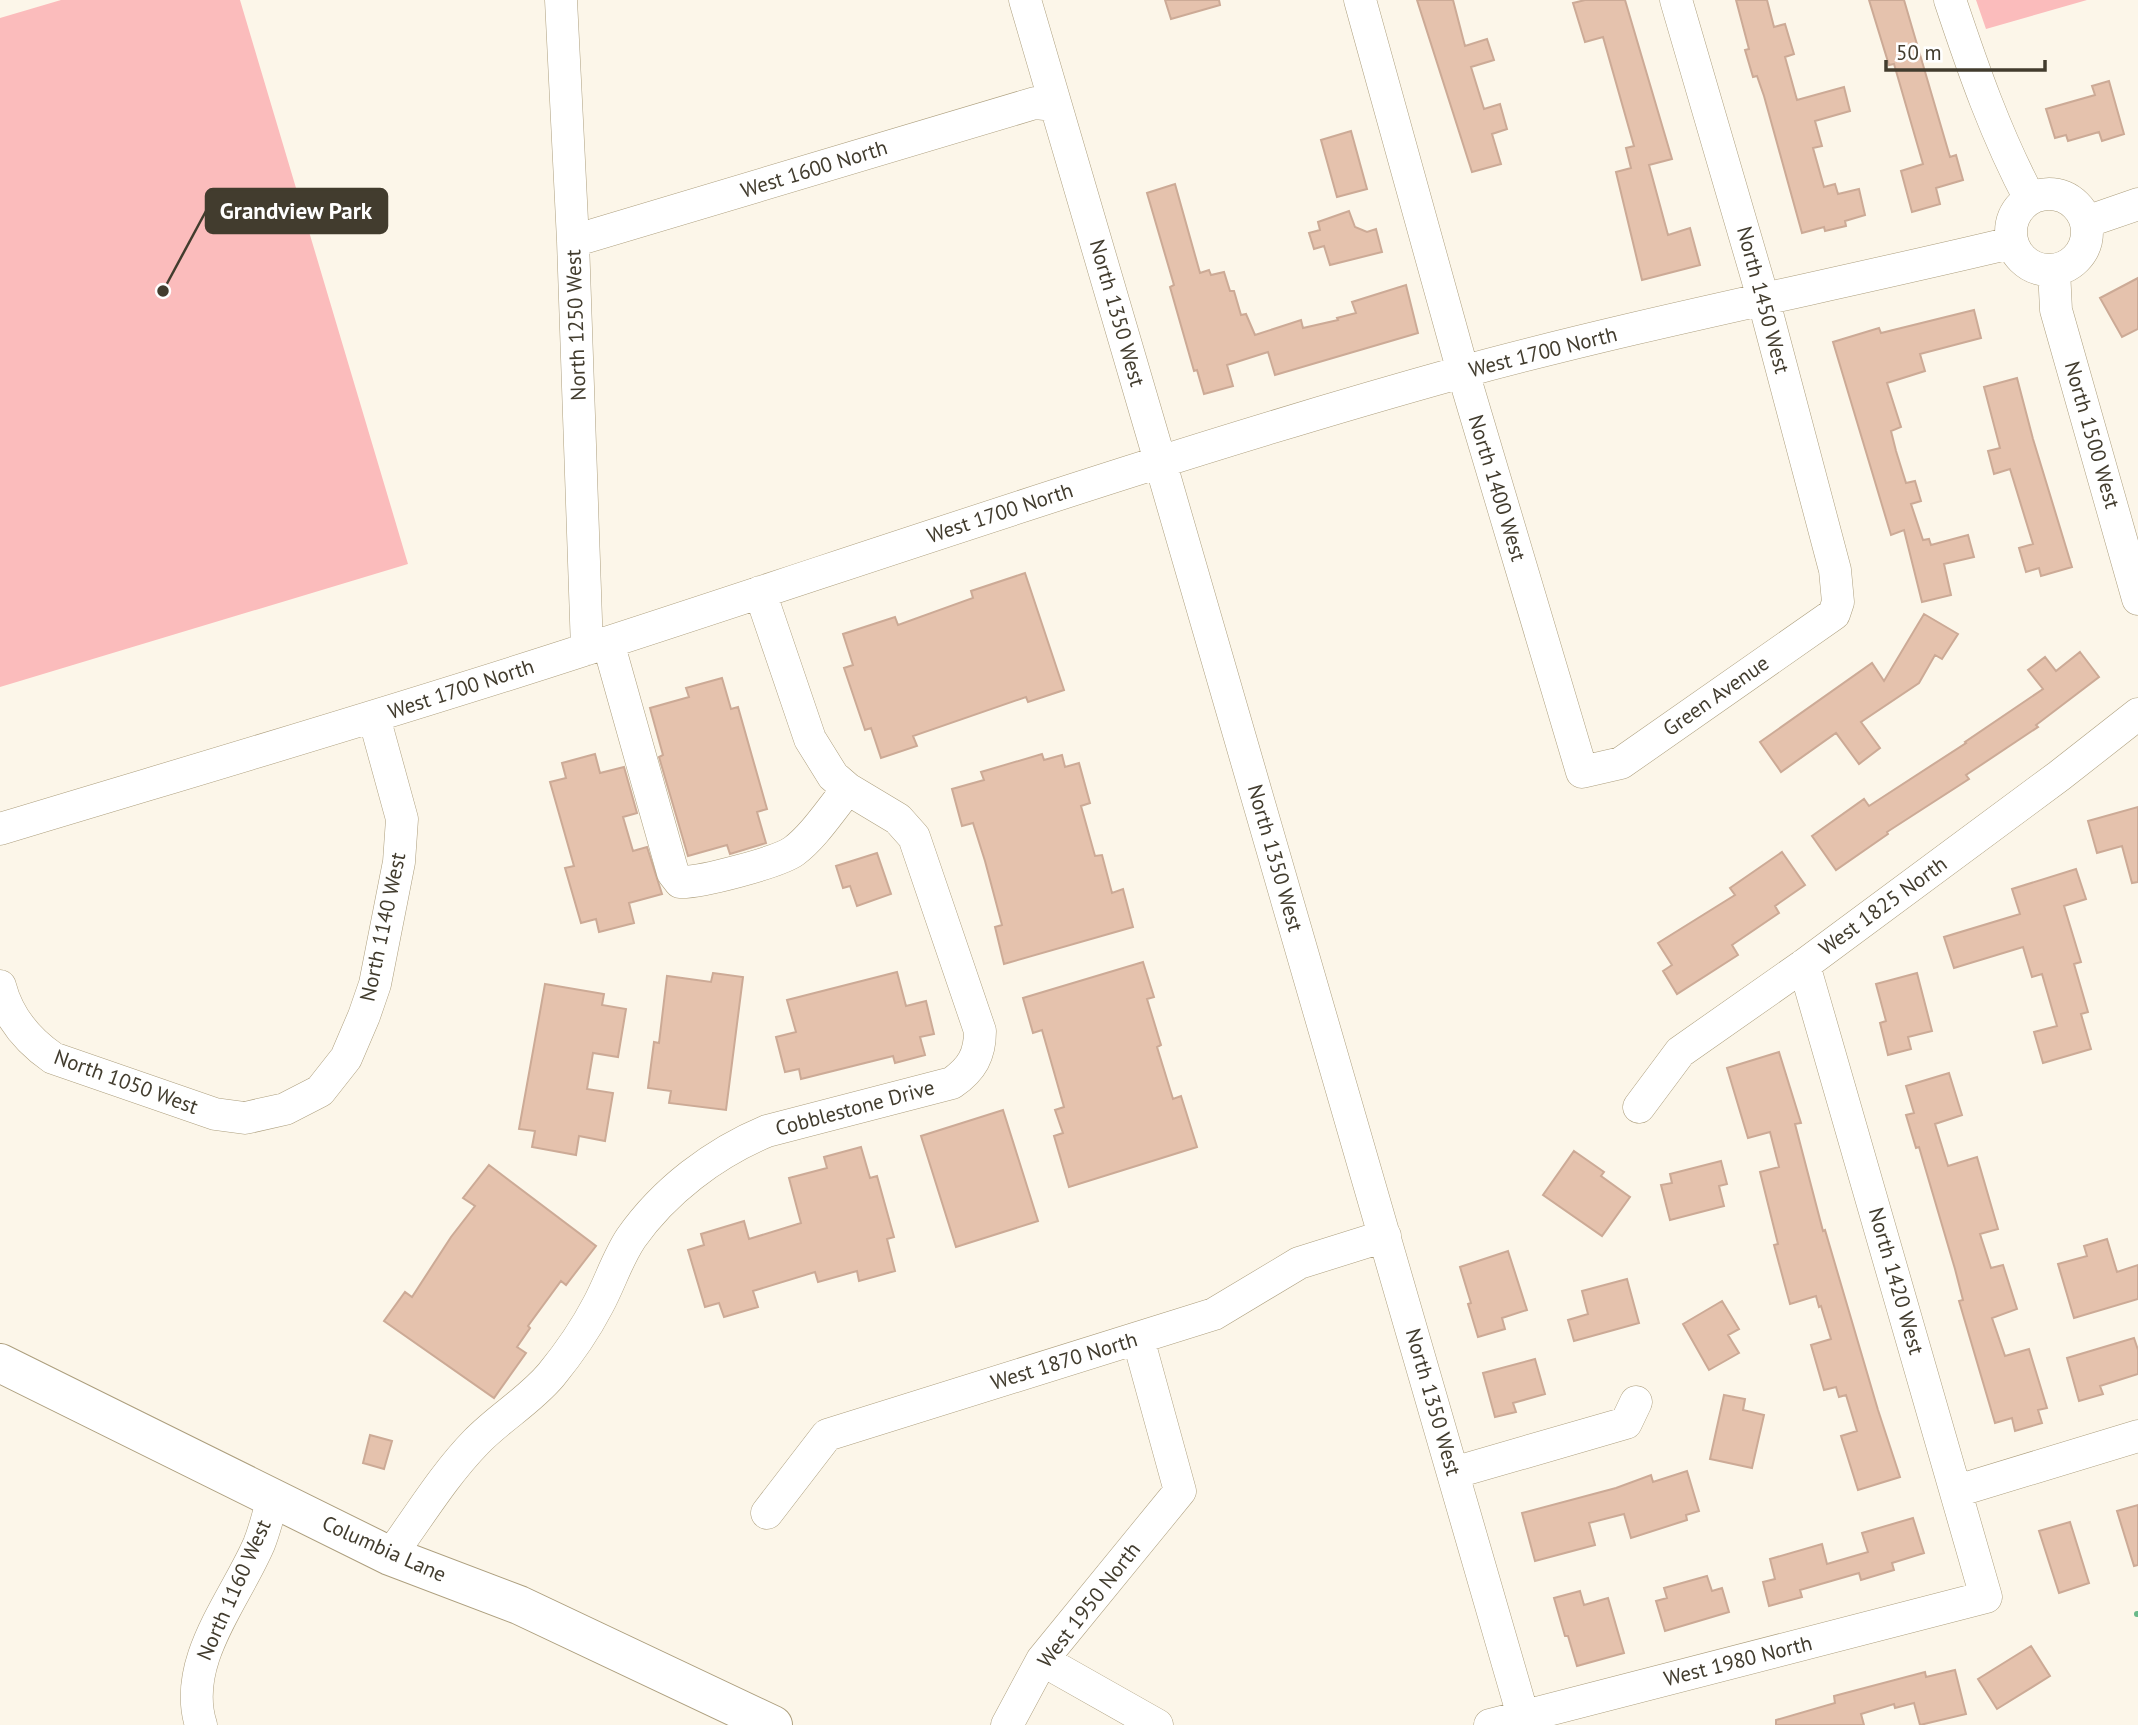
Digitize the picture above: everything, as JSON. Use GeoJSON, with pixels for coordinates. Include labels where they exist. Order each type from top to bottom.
{"type":"FeatureCollection","features":[{"type":"Feature","properties":{"kind":"main road","name":"Columbia Lane"},"geometry":{"type":"LineString","coordinates":[[0,1363],[390,1556],[519,1605],[773,1725]]}},
{"type":"Feature","properties":{"kind":"street","name":"North 1250 West"},"geometry":{"type":"LineString","coordinates":[[561,0],[597,646],[673,873],[680,882],[694,883],[793,852],[848,789]]}},
{"type":"Feature","properties":{"kind":"street","name":"North 1350 West"},"geometry":{"type":"LineString","coordinates":[[1024,0],[1523,1716]]}},
{"type":"Feature","properties":{"kind":"street","name":"North 1400 West"},"geometry":{"type":"LineString","coordinates":[[1360,0],[1462,372],[1582,772]]}},
{"type":"Feature","properties":{"kind":"street","name":"North 1450 West"},"geometry":{"type":"LineString","coordinates":[[1676,0],[1763,298],[1835,570],[1838,602]]}},
{"type":"Feature","properties":{"kind":"street"},"geometry":{"type":"LineString","coordinates":[[1950,0],[1981,92],[2010,161],[2030,199]]}},
{"type":"Feature","properties":{"kind":"street","name":"West 1600 North"},"geometry":{"type":"LineString","coordinates":[[573,241],[1035,103],[1055,105]]}},
{"type":"Feature","properties":{"kind":"street"},"geometry":{"type":"LineString","coordinates":[[2043,194],[2070,200],[2080,209],[2085,222],[2087,234],[2084,247],[2077,258],[2066,267],[2054,271],[2040,270],[2028,264],[2018,255],[2011,243],[2013,218],[2020,207],[2043,194]]}},
{"type":"Feature","properties":{"kind":"street"},"geometry":{"type":"LineString","coordinates":[[2085,222],[2138,204]]}},
{"type":"Feature","properties":{"kind":"street","name":"West 1700 North"},"geometry":{"type":"LineString","coordinates":[[0,829],[373,717],[597,646],[1160,461],[1462,372],[1763,298],[2011,243]]}},
{"type":"Feature","properties":{"kind":"street","name":"North 1500 West"},"geometry":{"type":"LineString","coordinates":[[2054,271],[2056,310],[2138,599]]}},
{"type":"Feature","properties":{"kind":"street","name":"Cobblestone Drive"},"geometry":{"type":"LineString","coordinates":[[390,1556],[458,1462],[479,1439],[523,1403],[549,1377],[582,1332],[631,1239],[660,1203],[684,1181],[715,1158],[767,1131],[952,1083],[968,1072],[978,1055],[980,1031],[919,845],[898,818],[848,789],[821,760],[810,740],[760,592]]}},
{"type":"Feature","properties":{"kind":"street","name":"Green Avenue"},"geometry":{"type":"LineString","coordinates":[[1582,772],[1621,763],[1834,614],[1838,602]]}},
{"type":"Feature","properties":{"kind":"street","name":"West 1825 North"},"geometry":{"type":"LineString","coordinates":[[1639,1107],[1680,1052],[1804,965],[2059,776],[2138,714]]}},
{"type":"Feature","properties":{"kind":"street","name":"North 1140 West"},"geometry":{"type":"LineString","coordinates":[[245,1118],[285,1109],[320,1091],[346,1058],[375,984],[399,862],[402,819],[373,717]]}},
{"type":"Feature","properties":{"kind":"street","name":"North 1420 West"},"geometry":{"type":"LineString","coordinates":[[1804,965],[1986,1597]]}},
{"type":"Feature","properties":{"kind":"street","name":"North 1050 West"},"geometry":{"type":"LineString","coordinates":[[0,986],[17,1025],[37,1047],[53,1058],[215,1114],[245,1118]]}},
{"type":"Feature","properties":{"kind":"street","name":"West 1870 North"},"geometry":{"type":"LineString","coordinates":[[767,1513],[827,1435],[1214,1314],[1299,1264],[1385,1236]]}},
{"type":"Feature","properties":{"kind":"street","name":"West 1950 North"},"geometry":{"type":"LineString","coordinates":[[1007,1725],[1042,1660],[1180,1491],[1138,1338]]}},
{"type":"Feature","properties":{"kind":"street"},"geometry":{"type":"LineString","coordinates":[[1453,1472],[1626,1423],[1636,1402]]}},
{"type":"Feature","properties":{"kind":"street"},"geometry":{"type":"LineString","coordinates":[[1957,1491],[2138,1436]]}},
{"type":"Feature","properties":{"kind":"street","name":"North 1160 West"},"geometry":{"type":"LineString","coordinates":[[201,1725],[196,1696],[204,1654],[259,1543],[274,1497]]}},
{"type":"Feature","properties":{"kind":"street","name":"West 1980 North"},"geometry":{"type":"LineString","coordinates":[[1490,1725],[1986,1597]]}},
{"type":"Feature","properties":{"kind":"street"},"geometry":{"type":"LineString","coordinates":[[1042,1660],[1157,1725]]}},
{"type":"Feature","properties":{"kind":"shaded area"},"geometry":{"type":"Polygon","coordinates":[[[61,0],[240,0],[408,564],[0,687],[0,18],[61,0]]]}},
{"type":"Feature","properties":{"kind":"shaded area"},"geometry":{"type":"Polygon","coordinates":[[[1976,0],[2087,0],[1986,29],[1976,0]]]}},
{"type":"Feature","properties":{"kind":"building"},"geometry":{"type":"Polygon","coordinates":[[[1165,0],[1219,0],[1220,5],[1171,19],[1165,0]]]}},
{"type":"Feature","properties":{"kind":"building"},"geometry":{"type":"Polygon","coordinates":[[[1417,0],[1453,0],[1465,46],[1487,39],[1494,60],[1471,67],[1484,109],[1500,104],[1507,129],[1492,134],[1501,164],[1472,172],[1417,0]]]}},
{"type":"Feature","properties":{"kind":"building"},"geometry":{"type":"Polygon","coordinates":[[[1585,0],[1625,0],[1672,159],[1649,165],[1668,235],[1690,228],[1700,265],[1642,280],[1616,172],[1631,168],[1626,148],[1634,146],[1603,37],[1585,42],[1573,3],[1585,0]]]}},
{"type":"Feature","properties":{"kind":"building"},"geometry":{"type":"Polygon","coordinates":[[[1736,0],[1767,0],[1774,27],[1785,24],[1794,54],[1785,57],[1797,100],[1844,87],[1850,111],[1815,121],[1822,146],[1813,148],[1824,187],[1835,184],[1838,194],[1859,189],[1865,215],[1845,221],[1846,226],[1825,231],[1824,227],[1802,233],[1764,96],[1757,76],[1753,77],[1745,50],[1749,49],[1736,0]]]}},
{"type":"Feature","properties":{"kind":"building"},"geometry":{"type":"Polygon","coordinates":[[[1869,0],[1904,0],[1950,157],[1956,155],[1963,180],[1936,188],[1940,204],[1912,212],[1901,171],[1923,164],[1894,64],[1889,65],[1869,0]]]}},
{"type":"Feature","properties":{"kind":"building"},"geometry":{"type":"Polygon","coordinates":[[[2109,81],[2124,134],[2102,141],[2099,132],[2068,141],[2066,135],[2055,138],[2046,109],[2095,95],[2092,86],[2109,81]]]}},
{"type":"Feature","properties":{"kind":"building"},"geometry":{"type":"Polygon","coordinates":[[[1351,131],[1367,189],[1337,197],[1321,140],[1351,131]]]}},
{"type":"Feature","properties":{"kind":"building"},"geometry":{"type":"Polygon","coordinates":[[[1175,184],[1200,273],[1209,270],[1211,275],[1224,272],[1230,291],[1234,291],[1241,315],[1246,314],[1255,335],[1301,320],[1303,328],[1338,320],[1337,318],[1356,313],[1352,302],[1406,285],[1418,333],[1275,375],[1268,352],[1227,365],[1233,386],[1204,394],[1197,370],[1194,371],[1170,287],[1174,285],[1147,193],[1175,184]]]}},
{"type":"Feature","properties":{"kind":"building"},"geometry":{"type":"Polygon","coordinates":[[[1349,211],[1355,227],[1367,232],[1376,229],[1382,252],[1330,265],[1324,246],[1314,249],[1309,233],[1320,230],[1318,222],[1349,211]]]}},
{"type":"Feature","properties":{"kind":"building"},"geometry":{"type":"Polygon","coordinates":[[[2138,278],[2138,329],[2122,337],[2100,298],[2138,278]]]}},
{"type":"Feature","properties":{"kind":"building"},"geometry":{"type":"Polygon","coordinates":[[[1974,310],[1981,338],[1920,354],[1925,371],[1887,383],[1901,427],[1891,431],[1906,483],[1915,481],[1921,501],[1911,504],[1923,540],[1929,539],[1931,545],[1968,535],[1974,557],[1944,564],[1951,595],[1922,602],[1904,530],[1891,535],[1833,342],[1879,328],[1881,333],[1974,310]]]}},
{"type":"Feature","properties":{"kind":"building"},"geometry":{"type":"Polygon","coordinates":[[[2017,378],[2072,567],[2041,576],[2039,568],[2026,572],[2019,548],[2033,544],[2010,469],[1994,474],[1988,451],[2000,448],[1984,387],[2017,378]]]}},
{"type":"Feature","properties":{"kind":"building"},"geometry":{"type":"Polygon","coordinates":[[[1025,573],[1064,690],[1028,702],[1026,697],[913,736],[917,746],[881,758],[871,728],[865,730],[844,668],[853,665],[843,634],[895,617],[898,625],[973,598],[971,591],[1025,573]]]}},
{"type":"Feature","properties":{"kind":"building"},"geometry":{"type":"Polygon","coordinates":[[[1924,614],[1958,634],[1942,659],[1935,655],[1919,683],[1861,722],[1880,748],[1859,764],[1836,733],[1781,772],[1760,742],[1872,663],[1884,681],[1924,614]]]}},
{"type":"Feature","properties":{"kind":"building"},"geometry":{"type":"Polygon","coordinates":[[[2080,652],[2099,677],[2036,725],[2038,727],[1966,775],[1969,779],[1887,832],[1888,834],[1836,870],[1812,836],[1864,799],[1869,806],[2043,689],[2028,670],[2045,657],[2056,671],[2080,652]]]}},
{"type":"Feature","properties":{"kind":"building"},"geometry":{"type":"Polygon","coordinates":[[[722,678],[731,709],[738,707],[767,809],[757,812],[766,843],[730,854],[727,845],[688,856],[659,757],[663,755],[650,708],[689,697],[686,688],[722,678]]]}},
{"type":"Feature","properties":{"kind":"building"},"geometry":{"type":"Polygon","coordinates":[[[595,754],[600,773],[624,767],[637,813],[623,817],[633,851],[647,847],[662,894],[629,903],[634,923],[599,932],[596,919],[581,923],[565,868],[574,866],[550,782],[566,778],[562,763],[595,754]]]}},
{"type":"Feature","properties":{"kind":"building"},"geometry":{"type":"Polygon","coordinates":[[[1042,754],[1044,760],[1062,755],[1065,767],[1079,763],[1090,803],[1081,806],[1095,856],[1102,855],[1112,893],[1123,889],[1133,927],[1004,964],[995,927],[1002,925],[985,861],[973,823],[962,826],[952,789],[984,780],[981,772],[1042,754]]]}},
{"type":"Feature","properties":{"kind":"building"},"geometry":{"type":"Polygon","coordinates":[[[2138,807],[2138,882],[2132,883],[2122,846],[2097,853],[2088,821],[2138,807]]]}},
{"type":"Feature","properties":{"kind":"building"},"geometry":{"type":"Polygon","coordinates":[[[1782,852],[1805,885],[1775,906],[1779,913],[1732,945],[1738,955],[1677,994],[1663,971],[1672,965],[1658,943],[1735,895],[1730,888],[1782,852]]]}},
{"type":"Feature","properties":{"kind":"building"},"geometry":{"type":"Polygon","coordinates":[[[877,853],[891,894],[857,906],[850,886],[843,888],[836,866],[877,853]]]}},
{"type":"Feature","properties":{"kind":"building"},"geometry":{"type":"Polygon","coordinates":[[[2076,869],[2086,899],[2064,906],[2081,962],[2074,964],[2088,1012],[2081,1014],[2091,1049],[2043,1063],[2034,1032],[2057,1026],[2042,974],[2032,977],[2023,947],[1954,968],[1944,937],[2020,914],[2012,889],[2076,869]]]}},
{"type":"Feature","properties":{"kind":"building"},"geometry":{"type":"Polygon","coordinates":[[[1143,962],[1154,997],[1147,999],[1161,1045],[1157,1047],[1173,1099],[1181,1096],[1197,1147],[1069,1187],[1054,1136],[1063,1133],[1055,1110],[1064,1107],[1042,1030],[1033,1033],[1023,998],[1143,962]]]}},
{"type":"Feature","properties":{"kind":"building"},"geometry":{"type":"Polygon","coordinates":[[[897,972],[906,1006],[926,1001],[934,1034],[920,1037],[925,1055],[895,1063],[893,1056],[801,1079],[799,1069],[785,1072],[776,1037],[796,1032],[787,1000],[897,972]]]}},
{"type":"Feature","properties":{"kind":"building"},"geometry":{"type":"Polygon","coordinates":[[[713,973],[743,977],[726,1110],[669,1103],[671,1091],[648,1088],[654,1042],[659,1043],[667,976],[711,982],[713,973]]]}},
{"type":"Feature","properties":{"kind":"building"},"geometry":{"type":"Polygon","coordinates":[[[1917,973],[1932,1031],[1908,1037],[1911,1049],[1888,1055],[1880,1023],[1886,1021],[1876,984],[1917,973]]]}},
{"type":"Feature","properties":{"kind":"building"},"geometry":{"type":"Polygon","coordinates":[[[545,984],[604,994],[602,1005],[626,1009],[618,1057],[593,1053],[587,1089],[613,1093],[605,1141],[579,1136],[576,1155],[532,1147],[535,1131],[519,1129],[545,984]]]}},
{"type":"Feature","properties":{"kind":"building"},"geometry":{"type":"Polygon","coordinates":[[[1779,1052],[1801,1123],[1795,1124],[1823,1231],[1825,1230],[1900,1477],[1858,1490],[1841,1436],[1857,1431],[1846,1395],[1839,1397],[1836,1387],[1824,1390],[1811,1345],[1831,1339],[1821,1306],[1819,1307],[1816,1296],[1790,1304],[1774,1245],[1778,1244],[1760,1172],[1779,1167],[1770,1132],[1748,1138],[1727,1068],[1779,1052]]]}},
{"type":"Feature","properties":{"kind":"building"},"geometry":{"type":"Polygon","coordinates":[[[1949,1073],[1962,1115],[1935,1124],[1948,1166],[1977,1157],[1998,1229],[1980,1234],[1991,1268],[2003,1265],[2017,1309],[1992,1318],[2005,1356],[2029,1349],[2047,1408],[2038,1410],[2042,1423],[2015,1431],[2012,1418],[1995,1423],[1959,1301],[1963,1300],[1955,1269],[1919,1147],[1916,1148],[1906,1115],[1914,1113],[1906,1086],[1949,1073]]]}},
{"type":"Feature","properties":{"kind":"building"},"geometry":{"type":"Polygon","coordinates":[[[1003,1110],[1038,1221],[956,1247],[921,1136],[1003,1110]]]}},
{"type":"Feature","properties":{"kind":"building"},"geometry":{"type":"Polygon","coordinates":[[[861,1147],[870,1178],[877,1176],[894,1237],[887,1239],[895,1271],[859,1281],[857,1271],[818,1282],[815,1272],[753,1291],[758,1307],[724,1317],[719,1303],[705,1307],[688,1250],[704,1245],[701,1234],[744,1221],[749,1239],[801,1223],[789,1178],[827,1168],[824,1157],[861,1147]]]}},
{"type":"Feature","properties":{"kind":"building"},"geometry":{"type":"Polygon","coordinates":[[[1574,1151],[1604,1172],[1601,1176],[1630,1197],[1602,1236],[1543,1195],[1574,1151]]]}},
{"type":"Feature","properties":{"kind":"building"},"geometry":{"type":"Polygon","coordinates":[[[1721,1161],[1727,1184],[1719,1186],[1724,1206],[1670,1220],[1661,1185],[1672,1183],[1670,1174],[1721,1161]]]}},
{"type":"Feature","properties":{"kind":"building"},"geometry":{"type":"Polygon","coordinates":[[[489,1165],[596,1246],[566,1285],[561,1281],[528,1326],[530,1328],[517,1347],[526,1353],[494,1398],[384,1321],[405,1292],[412,1297],[475,1206],[463,1198],[489,1165]]]}},
{"type":"Feature","properties":{"kind":"building"},"geometry":{"type":"Polygon","coordinates":[[[2107,1239],[2117,1272],[2138,1265],[2138,1299],[2074,1318],[2058,1264],[2087,1256],[2084,1246],[2107,1239]]]}},
{"type":"Feature","properties":{"kind":"building"},"geometry":{"type":"Polygon","coordinates":[[[1508,1251],[1527,1310],[1502,1318],[1505,1329],[1478,1337],[1460,1267],[1508,1251]]]}},
{"type":"Feature","properties":{"kind":"building"},"geometry":{"type":"Polygon","coordinates":[[[1627,1279],[1639,1323],[1574,1341],[1568,1320],[1588,1314],[1582,1291],[1627,1279]]]}},
{"type":"Feature","properties":{"kind":"building"},"geometry":{"type":"Polygon","coordinates":[[[1722,1301],[1739,1329],[1728,1335],[1739,1353],[1709,1370],[1683,1324],[1722,1301]]]}},
{"type":"Feature","properties":{"kind":"building"},"geometry":{"type":"Polygon","coordinates":[[[2134,1338],[2138,1350],[2138,1374],[2100,1386],[2103,1394],[2079,1401],[2067,1358],[2134,1338]]]}},
{"type":"Feature","properties":{"kind":"building"},"geometry":{"type":"Polygon","coordinates":[[[1535,1359],[1545,1394],[1513,1403],[1516,1412],[1495,1417],[1483,1373],[1535,1359]]]}},
{"type":"Feature","properties":{"kind":"building"},"geometry":{"type":"Polygon","coordinates":[[[1724,1395],[1745,1399],[1743,1410],[1764,1415],[1752,1468],[1710,1459],[1724,1395]]]}},
{"type":"Feature","properties":{"kind":"building"},"geometry":{"type":"Polygon","coordinates":[[[370,1435],[392,1441],[384,1469],[363,1463],[370,1435]]]}},
{"type":"Feature","properties":{"kind":"building"},"geometry":{"type":"Polygon","coordinates":[[[1687,1471],[1699,1511],[1686,1515],[1687,1520],[1631,1538],[1624,1514],[1589,1523],[1595,1545],[1535,1561],[1522,1513],[1616,1488],[1651,1475],[1653,1482],[1687,1471]]]}},
{"type":"Feature","properties":{"kind":"building"},"geometry":{"type":"Polygon","coordinates":[[[2138,1505],[2138,1565],[2134,1566],[2117,1511],[2138,1505]]]}},
{"type":"Feature","properties":{"kind":"building"},"geometry":{"type":"Polygon","coordinates":[[[1913,1518],[1924,1553],[1892,1563],[1894,1570],[1861,1580],[1859,1573],[1800,1590],[1802,1597],[1769,1606],[1763,1582],[1775,1579],[1770,1559],[1822,1544],[1827,1564],[1868,1552],[1862,1533],[1913,1518]]]}},
{"type":"Feature","properties":{"kind":"building"},"geometry":{"type":"Polygon","coordinates":[[[2070,1522],[2089,1583],[2059,1593],[2039,1531],[2070,1522]]]}},
{"type":"Feature","properties":{"kind":"building"},"geometry":{"type":"Polygon","coordinates":[[[1707,1576],[1712,1591],[1722,1588],[1729,1612],[1665,1631],[1656,1601],[1667,1598],[1664,1588],[1707,1576]]]}},
{"type":"Feature","properties":{"kind":"building"},"geometry":{"type":"Polygon","coordinates":[[[1580,1591],[1584,1605],[1608,1598],[1624,1653],[1577,1666],[1554,1598],[1580,1591]]]}},
{"type":"Feature","properties":{"kind":"building"},"geometry":{"type":"Polygon","coordinates":[[[2031,1646],[2050,1676],[1997,1709],[1978,1679],[2031,1646]]]}},
{"type":"Feature","properties":{"kind":"building"},"geometry":{"type":"Polygon","coordinates":[[[1955,1670],[1966,1714],[1920,1725],[1914,1703],[1895,1708],[1894,1704],[1861,1714],[1864,1725],[1776,1725],[1776,1720],[1835,1703],[1834,1696],[1925,1672],[1926,1677],[1955,1670]]]}},
{"type":"Feature","properties":{"kind":"place","name":"Grandview Park"},"geometry":{"type":"Point","coordinates":[163,291]}}]}
